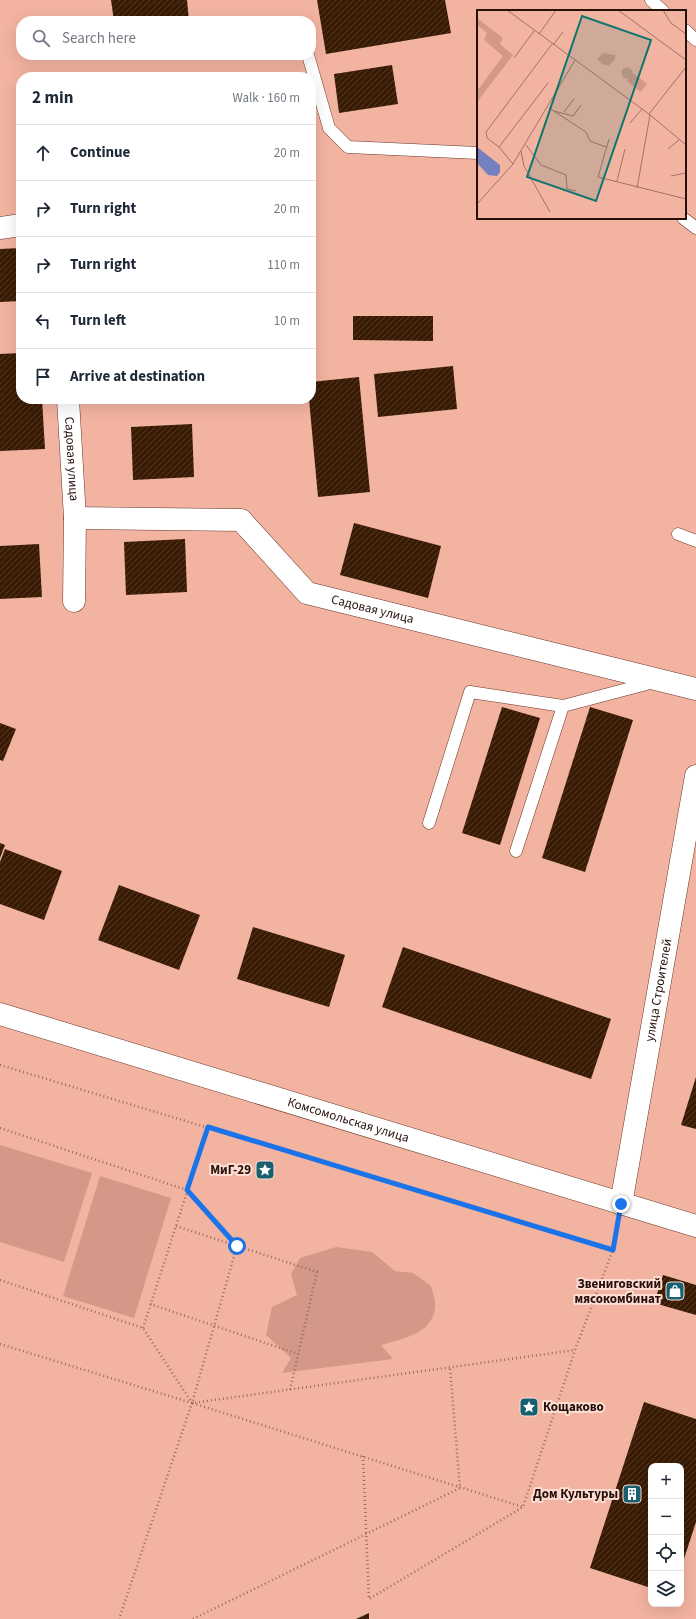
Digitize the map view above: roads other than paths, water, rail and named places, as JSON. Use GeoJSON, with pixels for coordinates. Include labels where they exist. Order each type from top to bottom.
{"type":"FeatureCollection","features":[{"type":"Feature","properties":{"kind":"street"},"geometry":{"type":"LineString","coordinates":[[0,228],[16,226]]}},
{"type":"Feature","properties":{"kind":"street","name":"Садовая улица"},"geometry":{"type":"LineString","coordinates":[[68,404],[75,518],[74,601]]}},
{"type":"Feature","properties":{"kind":"street","name":"Садовая улица"},"geometry":{"type":"LineString","coordinates":[[75,518],[242,520],[307,593],[696,689]]}},
{"type":"Feature","properties":{"kind":"street","name":"улица Строителей"},"geometry":{"type":"LineString","coordinates":[[621,1204],[696,776]]}},
{"type":"Feature","properties":{"kind":"street","name":"Комсомольская улица"},"geometry":{"type":"LineString","coordinates":[[0,1014],[696,1226]]}},
{"type":"Feature","properties":{"kind":"lane"},"geometry":{"type":"LineString","coordinates":[[651,0],[662,10]]}},
{"type":"Feature","properties":{"kind":"lane"},"geometry":{"type":"LineString","coordinates":[[686,31],[696,40]]}},
{"type":"Feature","properties":{"kind":"lane"},"geometry":{"type":"LineString","coordinates":[[309,60],[313,72]]}},
{"type":"Feature","properties":{"kind":"lane"},"geometry":{"type":"LineString","coordinates":[[316,83],[329,128],[348,147],[477,153]]}},
{"type":"Feature","properties":{"kind":"lane"},"geometry":{"type":"LineString","coordinates":[[684,219],[696,228]]}},
{"type":"Feature","properties":{"kind":"lane"},"geometry":{"type":"LineString","coordinates":[[678,534],[696,542]]}},
{"type":"Feature","properties":{"kind":"lane"},"geometry":{"type":"LineString","coordinates":[[429,823],[470,692],[563,706],[661,680]]}},
{"type":"Feature","properties":{"kind":"lane"},"geometry":{"type":"LineString","coordinates":[[516,851],[563,706]]}},
{"type":"Feature","properties":{"kind":"place","name":"МиГ-29"},"geometry":{"type":"Point","coordinates":[265,1170]}},
{"type":"Feature","properties":{"kind":"place","name":"Звениговский мясокомбинат"},"geometry":{"type":"Point","coordinates":[675,1291]}},
{"type":"Feature","properties":{"kind":"place","name":"Кощаково"},"geometry":{"type":"Point","coordinates":[529,1407]}},
{"type":"Feature","properties":{"kind":"place","name":"Дом Культуры"},"geometry":{"type":"Point","coordinates":[632,1494]}}]}
